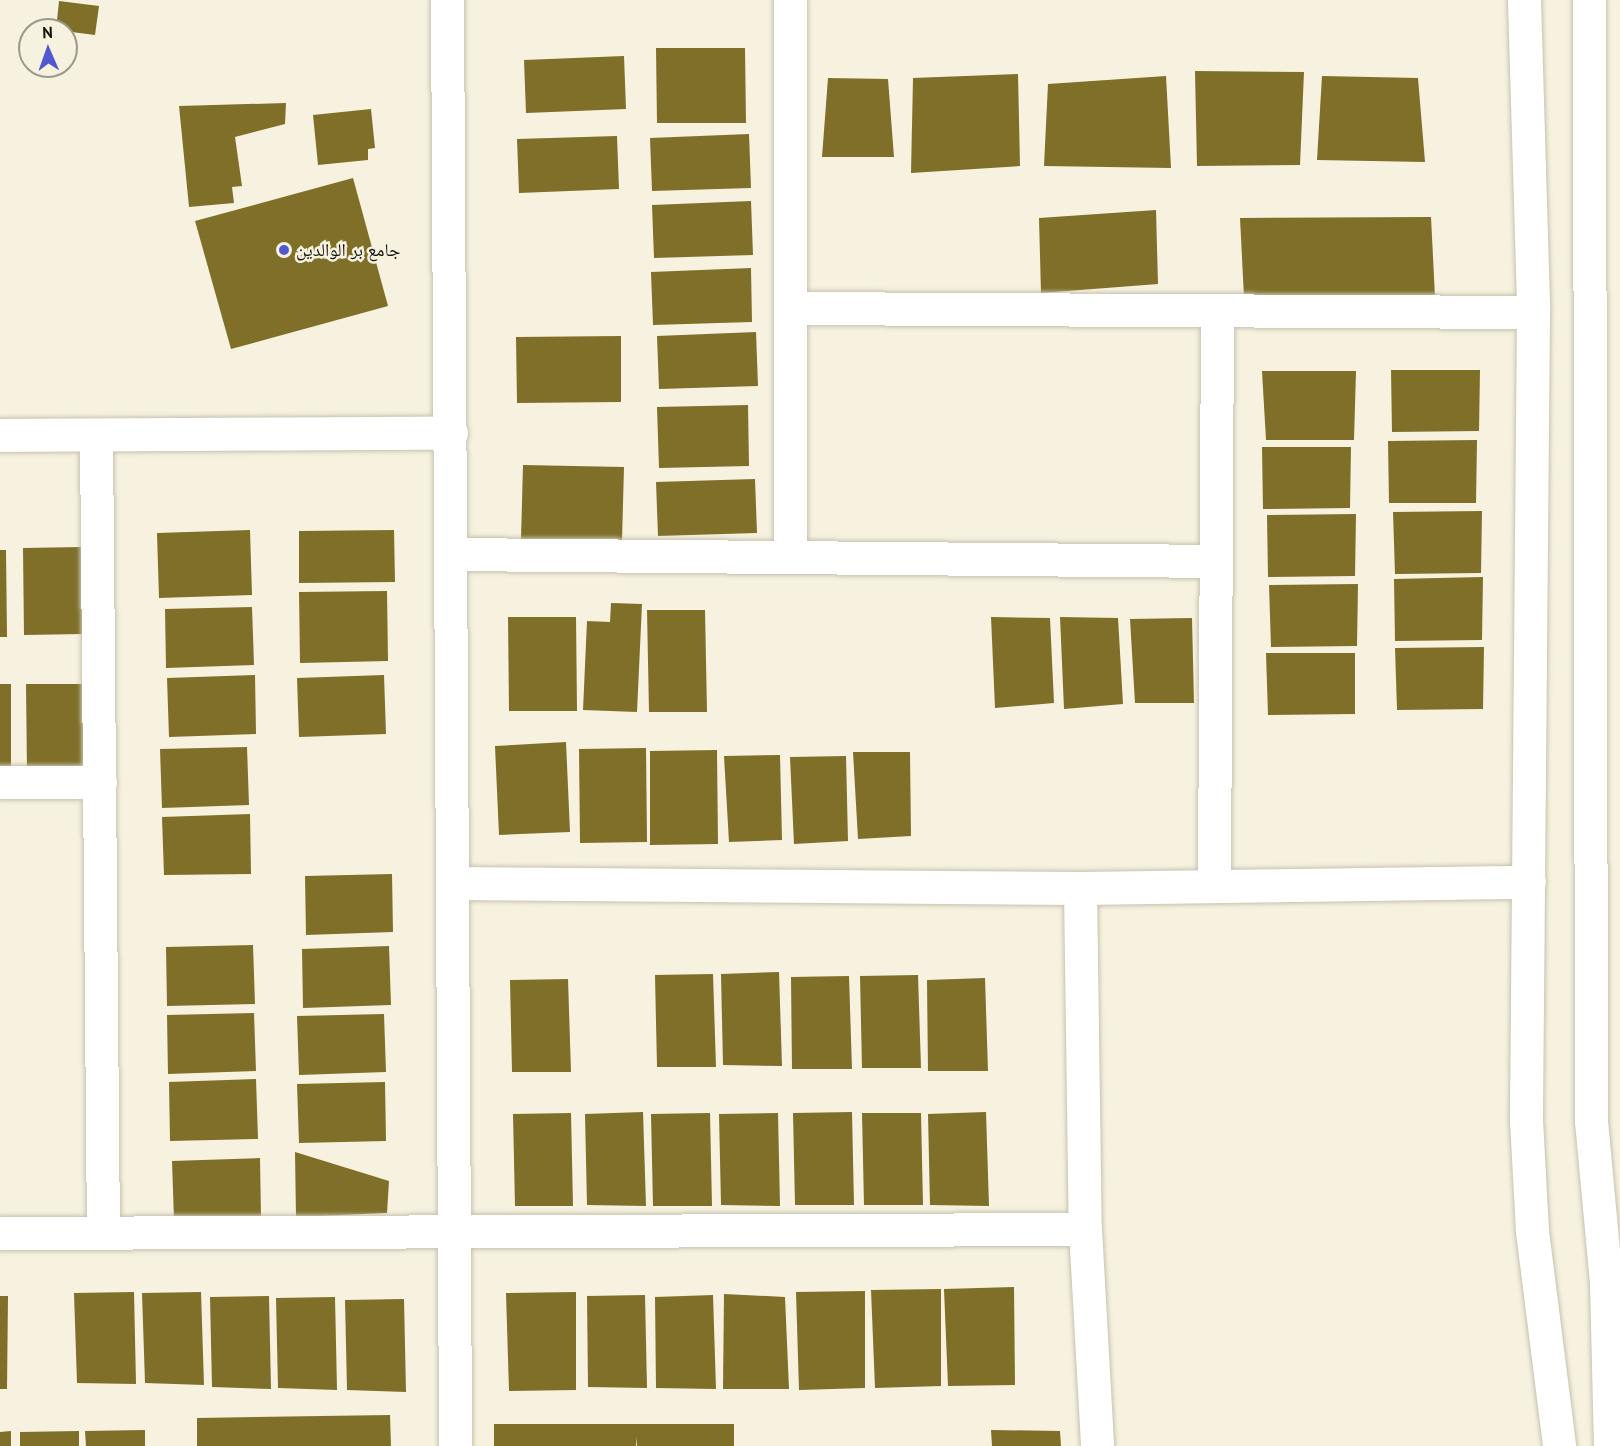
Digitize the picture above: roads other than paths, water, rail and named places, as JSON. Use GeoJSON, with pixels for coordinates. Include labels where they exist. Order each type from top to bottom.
{"type":"FeatureCollection","features":[{"type":"Feature","properties":{"kind":"street"},"geometry":{"type":"LineString","coordinates":[[447,0],[455,1446]]}},
{"type":"Feature","properties":{"kind":"street"},"geometry":{"type":"LineString","coordinates":[[790,0],[790,557]]}},
{"type":"Feature","properties":{"kind":"street"},"geometry":{"type":"LineString","coordinates":[[1524,0],[1533,312],[1526,1120],[1532,1231],[1559,1446]]}},
{"type":"Feature","properties":{"kind":"street"},"geometry":{"type":"LineString","coordinates":[[1589,0],[1591,1121],[1606,1282],[1610,1446]]}},
{"type":"Feature","properties":{"kind":"street"},"geometry":{"type":"LineString","coordinates":[[791,308],[1533,312]]}},
{"type":"Feature","properties":{"kind":"street"},"geometry":{"type":"LineString","coordinates":[[1214,886],[1217,311]]}},
{"type":"Feature","properties":{"kind":"street"},"geometry":{"type":"LineString","coordinates":[[0,435],[451,433]]}},
{"type":"Feature","properties":{"kind":"street"},"geometry":{"type":"LineString","coordinates":[[96,435],[103,1233]]}},
{"type":"Feature","properties":{"kind":"street"},"geometry":{"type":"LineString","coordinates":[[451,554],[1216,561]]}},
{"type":"Feature","properties":{"kind":"street"},"geometry":{"type":"LineString","coordinates":[[0,783],[100,782]]}},
{"type":"Feature","properties":{"kind":"street"},"geometry":{"type":"LineString","coordinates":[[452,883],[1080,888],[1529,882]]}},
{"type":"Feature","properties":{"kind":"street"},"geometry":{"type":"LineString","coordinates":[[1080,888],[1085,1229],[1096,1446]]}},
{"type":"Feature","properties":{"kind":"street"},"geometry":{"type":"LineString","coordinates":[[0,1233],[1085,1229]]}},
{"type":"Feature","properties":{"kind":"place","name":"جامع بر الوالدين"},"geometry":{"type":"Point","coordinates":[284,250]}}]}
